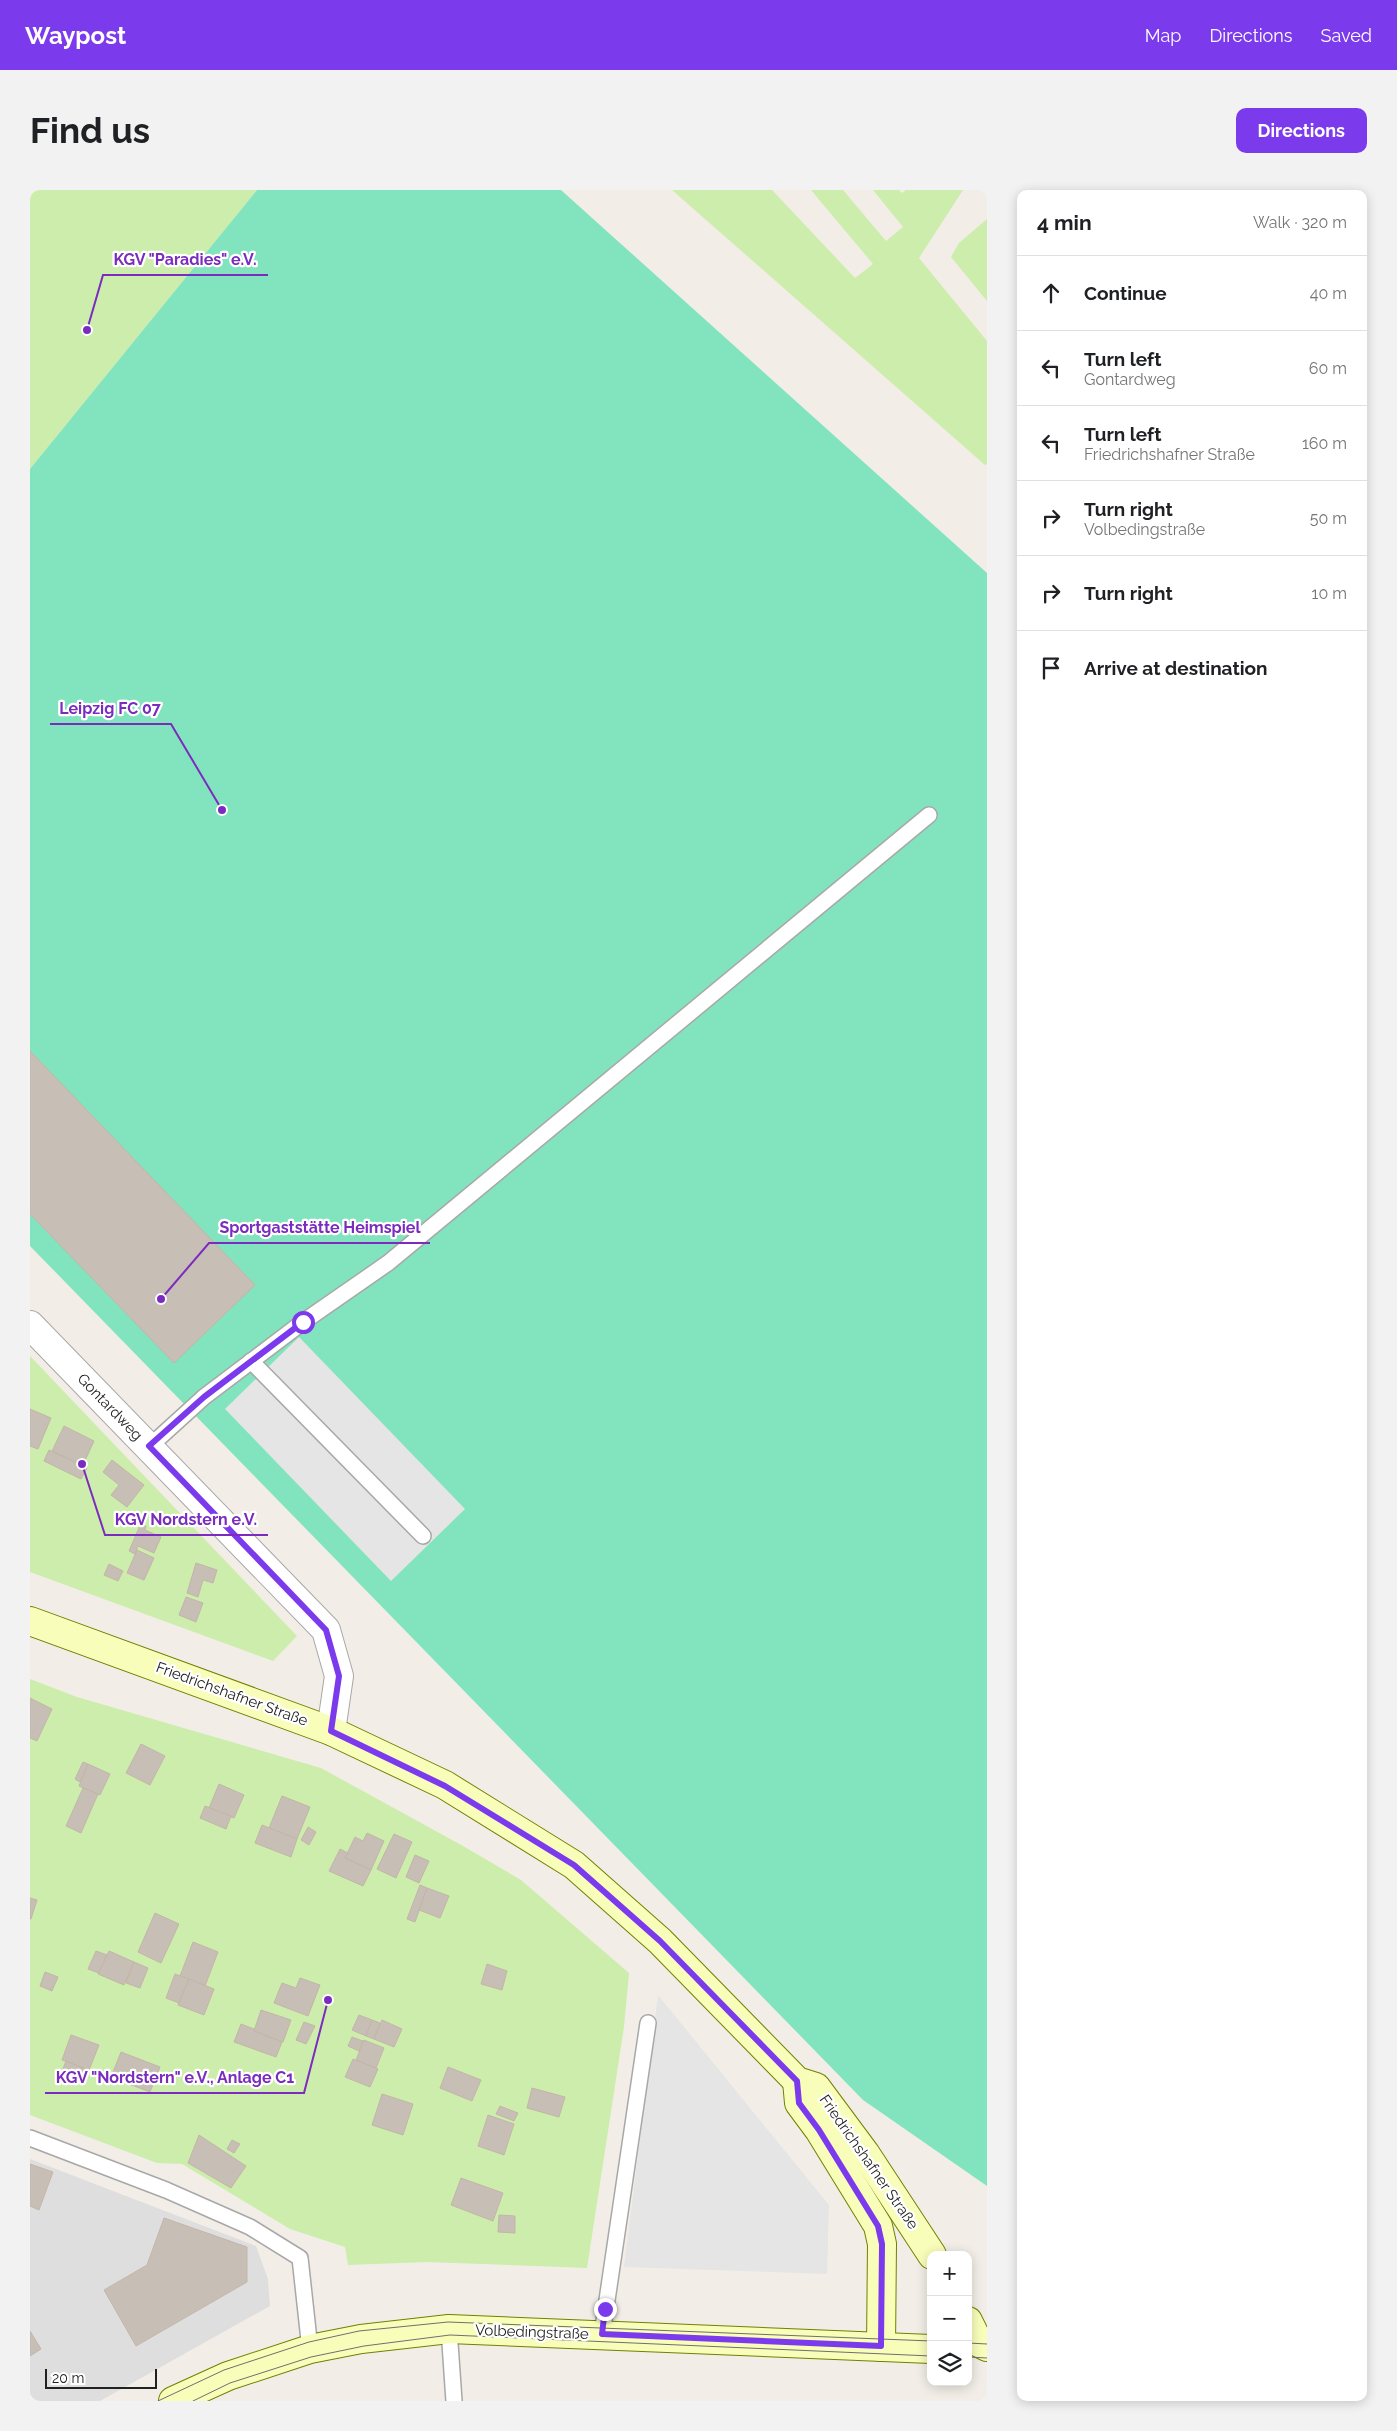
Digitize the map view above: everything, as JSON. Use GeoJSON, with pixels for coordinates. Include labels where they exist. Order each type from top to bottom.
{"type":"FeatureCollection","features":[{"type":"Feature","properties":{"kind":"main road","name":"Friedrichshafner Straße"},"geometry":{"type":"LineString","coordinates":[[30,1621],[331,1731],[445,1786],[574,1865],[660,1941],[797,2081],[816,2087],[865,2153],[929,2251]]}},
{"type":"Feature","properties":{"kind":"main road","name":"Friedrichshafner Straße"},"geometry":{"type":"LineString","coordinates":[[797,2081],[799,2103],[819,2130],[878,2226],[882,2244],[881,2346]]}},
{"type":"Feature","properties":{"kind":"main road","name":"Volbedingstraße"},"geometry":{"type":"LineString","coordinates":[[173,2401],[228,2376],[310,2350],[361,2339],[449,2329],[927,2349]]}},
{"type":"Feature","properties":{"kind":"main road"},"geometry":{"type":"LineString","coordinates":[[972,2329],[979,2343],[987,2347]]}},
{"type":"Feature","properties":{"kind":"main road"},"geometry":{"type":"LineString","coordinates":[[972,2350],[987,2351]]}},
{"type":"Feature","properties":{"kind":"street","name":"Gontardweg"},"geometry":{"type":"LineString","coordinates":[[30,1324],[326,1630],[339,1676],[331,1731]]}},
{"type":"Feature","properties":{"kind":"lane"},"geometry":{"type":"LineString","coordinates":[[149,1446],[204,1397],[251,1361],[388,1263],[929,815]]}},
{"type":"Feature","properties":{"kind":"lane"},"geometry":{"type":"LineString","coordinates":[[251,1361],[423,1536]]}},
{"type":"Feature","properties":{"kind":"lane"},"geometry":{"type":"LineString","coordinates":[[602,2334],[648,2023]]}},
{"type":"Feature","properties":{"kind":"lane"},"geometry":{"type":"LineString","coordinates":[[30,2138],[166,2190],[250,2227],[300,2258],[310,2350]]}},
{"type":"Feature","properties":{"kind":"lane"},"geometry":{"type":"LineString","coordinates":[[449,2329],[454,2401]]}},
{"type":"Feature","properties":{"kind":"shaded area"},"geometry":{"type":"Polygon","coordinates":[[[299,1337],[465,1509],[391,1581],[225,1409],[299,1337]]]}},
{"type":"Feature","properties":{"kind":"shaded area"},"geometry":{"type":"Polygon","coordinates":[[[658,1995],[829,2205],[827,2274],[624,2267],[658,1995]]]}},
{"type":"Feature","properties":{"kind":"shaded area"},"geometry":{"type":"Polygon","coordinates":[[[30,2159],[256,2246],[268,2279],[270,2306],[100,2401],[30,2401],[30,2159]]]}},
{"type":"Feature","properties":{"kind":"green space"},"geometry":{"type":"Polygon","coordinates":[[[30,190],[257,190],[30,469],[30,190]]]}},
{"type":"Feature","properties":{"kind":"green space"},"geometry":{"type":"Polygon","coordinates":[[[257,190],[561,190],[987,573],[987,2186],[863,2100],[30,1246],[30,469],[257,190]]]}},
{"type":"Feature","properties":{"kind":"green space"},"geometry":{"type":"Polygon","coordinates":[[[672,190],[772,190],[855,278],[873,264],[811,190],[843,190],[886,241],[903,227],[873,190],[899,190],[902,193],[906,190],[963,190],[919,258],[987,341],[987,464],[985,465],[672,190]]]}},
{"type":"Feature","properties":{"kind":"green space"},"geometry":{"type":"Polygon","coordinates":[[[987,219],[987,301],[951,257],[959,243],[987,219]]]}},
{"type":"Feature","properties":{"kind":"green space"},"geometry":{"type":"Polygon","coordinates":[[[30,1356],[297,1636],[273,1661],[30,1572],[30,1356]]]}},
{"type":"Feature","properties":{"kind":"green space"},"geometry":{"type":"Polygon","coordinates":[[[30,1679],[77,1697],[321,1768],[521,1880],[629,1973],[624,2027],[587,2268],[427,2262],[348,2265],[345,2247],[290,2229],[182,2164],[157,2163],[30,2115],[30,1679]]]}},
{"type":"Feature","properties":{"kind":"building"},"geometry":{"type":"Polygon","coordinates":[[[30,1051],[255,1285],[174,1363],[30,1214],[30,1051]]]}},
{"type":"Feature","properties":{"kind":"building"},"geometry":{"type":"Polygon","coordinates":[[[30,1409],[51,1418],[38,1449],[30,1446],[30,1409]]]}},
{"type":"Feature","properties":{"kind":"building"},"geometry":{"type":"Polygon","coordinates":[[[64,1426],[94,1441],[83,1465],[52,1451],[64,1426]]]}},
{"type":"Feature","properties":{"kind":"building"},"geometry":{"type":"Polygon","coordinates":[[[49,1450],[87,1468],[81,1479],[44,1461],[49,1450]]]}},
{"type":"Feature","properties":{"kind":"building"},"geometry":{"type":"Polygon","coordinates":[[[112,1460],[144,1485],[127,1507],[111,1495],[119,1485],[103,1472],[112,1460]]]}},
{"type":"Feature","properties":{"kind":"building"},"geometry":{"type":"Polygon","coordinates":[[[141,1523],[146,1526],[145,1530],[161,1537],[154,1553],[138,1546],[135,1554],[129,1551],[141,1523]]]}},
{"type":"Feature","properties":{"kind":"building"},"geometry":{"type":"Polygon","coordinates":[[[137,1550],[154,1558],[144,1580],[127,1573],[137,1550]]]}},
{"type":"Feature","properties":{"kind":"building"},"geometry":{"type":"Polygon","coordinates":[[[196,1563],[217,1570],[213,1583],[203,1580],[198,1597],[187,1593],[196,1563]]]}},
{"type":"Feature","properties":{"kind":"building"},"geometry":{"type":"Polygon","coordinates":[[[109,1564],[123,1571],[118,1581],[104,1575],[109,1564]]]}},
{"type":"Feature","properties":{"kind":"building"},"geometry":{"type":"Polygon","coordinates":[[[186,1597],[203,1603],[196,1622],[179,1615],[186,1597]]]}},
{"type":"Feature","properties":{"kind":"building"},"geometry":{"type":"Polygon","coordinates":[[[30,1698],[52,1709],[37,1741],[30,1738],[30,1698]]]}},
{"type":"Feature","properties":{"kind":"building"},"geometry":{"type":"Polygon","coordinates":[[[141,1744],[165,1756],[150,1785],[126,1773],[141,1744]]]}},
{"type":"Feature","properties":{"kind":"building"},"geometry":{"type":"Polygon","coordinates":[[[83,1762],[88,1764],[80,1782],[75,1779],[83,1762]]]}},
{"type":"Feature","properties":{"kind":"building"},"geometry":{"type":"Polygon","coordinates":[[[88,1764],[110,1774],[100,1795],[79,1786],[88,1764]]]}},
{"type":"Feature","properties":{"kind":"building"},"geometry":{"type":"Polygon","coordinates":[[[219,1784],[244,1795],[234,1818],[209,1808],[219,1784]]]}},
{"type":"Feature","properties":{"kind":"building"},"geometry":{"type":"Polygon","coordinates":[[[83,1788],[98,1794],[81,1833],[66,1826],[83,1788]]]}},
{"type":"Feature","properties":{"kind":"building"},"geometry":{"type":"Polygon","coordinates":[[[282,1796],[310,1807],[297,1839],[269,1828],[282,1796]]]}},
{"type":"Feature","properties":{"kind":"building"},"geometry":{"type":"Polygon","coordinates":[[[205,1806],[231,1816],[226,1829],[200,1818],[205,1806]]]}},
{"type":"Feature","properties":{"kind":"building"},"geometry":{"type":"Polygon","coordinates":[[[262,1825],[297,1839],[291,1857],[255,1843],[262,1825]]]}},
{"type":"Feature","properties":{"kind":"building"},"geometry":{"type":"Polygon","coordinates":[[[308,1827],[316,1832],[309,1845],[301,1840],[308,1827]]]}},
{"type":"Feature","properties":{"kind":"building"},"geometry":{"type":"Polygon","coordinates":[[[367,1833],[384,1841],[371,1870],[345,1858],[355,1837],[363,1841],[367,1833]]]}},
{"type":"Feature","properties":{"kind":"building"},"geometry":{"type":"Polygon","coordinates":[[[394,1834],[412,1842],[396,1878],[377,1869],[394,1834]]]}},
{"type":"Feature","properties":{"kind":"building"},"geometry":{"type":"Polygon","coordinates":[[[340,1849],[348,1853],[345,1858],[371,1870],[363,1886],[329,1871],[340,1849]]]}},
{"type":"Feature","properties":{"kind":"building"},"geometry":{"type":"Polygon","coordinates":[[[415,1855],[429,1861],[419,1883],[406,1877],[415,1855]]]}},
{"type":"Feature","properties":{"kind":"building"},"geometry":{"type":"Polygon","coordinates":[[[420,1885],[427,1888],[415,1922],[407,1919],[420,1885]]]}},
{"type":"Feature","properties":{"kind":"building"},"geometry":{"type":"Polygon","coordinates":[[[427,1888],[449,1896],[440,1918],[419,1910],[427,1888]]]}},
{"type":"Feature","properties":{"kind":"building"},"geometry":{"type":"Polygon","coordinates":[[[30,1898],[37,1900],[31,1919],[30,1919],[30,1898]]]}},
{"type":"Feature","properties":{"kind":"building"},"geometry":{"type":"Polygon","coordinates":[[[155,1913],[179,1924],[161,1963],[138,1952],[155,1913]]]}},
{"type":"Feature","properties":{"kind":"building"},"geometry":{"type":"Polygon","coordinates":[[[193,1942],[218,1952],[205,1986],[180,1976],[193,1942]]]}},
{"type":"Feature","properties":{"kind":"building"},"geometry":{"type":"Polygon","coordinates":[[[96,1951],[107,1955],[99,1973],[88,1969],[96,1951]]]}},
{"type":"Feature","properties":{"kind":"building"},"geometry":{"type":"Polygon","coordinates":[[[109,1951],[134,1962],[124,1985],[98,1974],[109,1951]]]}},
{"type":"Feature","properties":{"kind":"building"},"geometry":{"type":"Polygon","coordinates":[[[134,1962],[148,1968],[140,1988],[126,1983],[134,1962]]]}},
{"type":"Feature","properties":{"kind":"building"},"geometry":{"type":"Polygon","coordinates":[[[487,1964],[507,1971],[502,1990],[481,1984],[487,1964]]]}},
{"type":"Feature","properties":{"kind":"building"},"geometry":{"type":"Polygon","coordinates":[[[45,1972],[58,1977],[52,1991],[40,1986],[45,1972]]]}},
{"type":"Feature","properties":{"kind":"building"},"geometry":{"type":"Polygon","coordinates":[[[175,1974],[189,1979],[179,2003],[166,1998],[175,1974]]]}},
{"type":"Feature","properties":{"kind":"building"},"geometry":{"type":"Polygon","coordinates":[[[300,1978],[320,1985],[308,2016],[274,2003],[282,1983],[296,1988],[300,1978]]]}},
{"type":"Feature","properties":{"kind":"building"},"geometry":{"type":"Polygon","coordinates":[[[189,1979],[214,1989],[204,2015],[178,2005],[189,1979]]]}},
{"type":"Feature","properties":{"kind":"building"},"geometry":{"type":"Polygon","coordinates":[[[261,2010],[291,2020],[283,2042],[254,2031],[261,2010]]]}},
{"type":"Feature","properties":{"kind":"building"},"geometry":{"type":"Polygon","coordinates":[[[359,2015],[372,2020],[366,2036],[352,2030],[359,2015]]]}},
{"type":"Feature","properties":{"kind":"building"},"geometry":{"type":"Polygon","coordinates":[[[372,2020],[380,2023],[374,2039],[366,2036],[372,2020]]]}},
{"type":"Feature","properties":{"kind":"building"},"geometry":{"type":"Polygon","coordinates":[[[382,2020],[402,2029],[394,2047],[374,2039],[382,2020]]]}},
{"type":"Feature","properties":{"kind":"building"},"geometry":{"type":"Polygon","coordinates":[[[304,2022],[315,2026],[306,2044],[296,2040],[304,2022]]]}},
{"type":"Feature","properties":{"kind":"building"},"geometry":{"type":"Polygon","coordinates":[[[241,2024],[282,2042],[276,2057],[234,2042],[241,2024]]]}},
{"type":"Feature","properties":{"kind":"building"},"geometry":{"type":"Polygon","coordinates":[[[71,2035],[99,2045],[89,2070],[62,2060],[71,2035]]]}},
{"type":"Feature","properties":{"kind":"building"},"geometry":{"type":"Polygon","coordinates":[[[352,2037],[363,2041],[359,2051],[348,2046],[352,2037]]]}},
{"type":"Feature","properties":{"kind":"building"},"geometry":{"type":"Polygon","coordinates":[[[364,2040],[384,2048],[376,2068],[356,2060],[364,2040]]]}},
{"type":"Feature","properties":{"kind":"building"},"geometry":{"type":"Polygon","coordinates":[[[121,2052],[160,2067],[150,2092],[111,2077],[121,2052]]]}},
{"type":"Feature","properties":{"kind":"building"},"geometry":{"type":"Polygon","coordinates":[[[353,2059],[378,2069],[370,2087],[345,2077],[353,2059]]]}},
{"type":"Feature","properties":{"kind":"building"},"geometry":{"type":"Polygon","coordinates":[[[66,2061],[85,2069],[81,2081],[61,2074],[66,2061]]]}},
{"type":"Feature","properties":{"kind":"building"},"geometry":{"type":"Polygon","coordinates":[[[448,2067],[481,2080],[472,2101],[440,2088],[448,2067]]]}},
{"type":"Feature","properties":{"kind":"building"},"geometry":{"type":"Polygon","coordinates":[[[532,2088],[565,2097],[559,2117],[527,2108],[532,2088]]]}},
{"type":"Feature","properties":{"kind":"building"},"geometry":{"type":"Polygon","coordinates":[[[382,2094],[413,2104],[403,2135],[372,2125],[382,2094]]]}},
{"type":"Feature","properties":{"kind":"building"},"geometry":{"type":"Polygon","coordinates":[[[500,2106],[518,2113],[514,2121],[496,2114],[500,2106]]]}},
{"type":"Feature","properties":{"kind":"building"},"geometry":{"type":"Polygon","coordinates":[[[488,2115],[514,2124],[504,2155],[478,2146],[488,2115]]]}},
{"type":"Feature","properties":{"kind":"building"},"geometry":{"type":"Polygon","coordinates":[[[199,2135],[246,2166],[231,2188],[188,2163],[199,2135]]]}},
{"type":"Feature","properties":{"kind":"building"},"geometry":{"type":"Polygon","coordinates":[[[232,2140],[240,2144],[234,2153],[227,2149],[232,2140]]]}},
{"type":"Feature","properties":{"kind":"building"},"geometry":{"type":"Polygon","coordinates":[[[30,2164],[53,2172],[39,2210],[30,2206],[30,2164]]]}},
{"type":"Feature","properties":{"kind":"building"},"geometry":{"type":"Polygon","coordinates":[[[461,2178],[503,2193],[493,2221],[451,2205],[461,2178]]]}},
{"type":"Feature","properties":{"kind":"building"},"geometry":{"type":"Polygon","coordinates":[[[499,2215],[515,2216],[515,2233],[498,2232],[499,2215]]]}},
{"type":"Feature","properties":{"kind":"building"},"geometry":{"type":"Polygon","coordinates":[[[164,2218],[247,2247],[247,2282],[136,2346],[104,2290],[147,2265],[164,2218]]]}},
{"type":"Feature","properties":{"kind":"building"},"geometry":{"type":"Polygon","coordinates":[[[30,2331],[41,2349],[30,2356],[30,2331]]]}},
{"type":"Feature","properties":{"kind":"tram line"},"geometry":{"type":"LineString","coordinates":[[158,2401],[224,2370],[309,2342],[359,2331],[448,2322],[927,2341]]}},
{"type":"Feature","properties":{"kind":"tram line"},"geometry":{"type":"LineString","coordinates":[[193,2401],[230,2383],[311,2357],[364,2346],[450,2335],[927,2356]]}},
{"type":"Feature","properties":{"kind":"tram line"},"geometry":{"type":"LineString","coordinates":[[972,2343],[987,2344]]}},
{"type":"Feature","properties":{"kind":"tram line"},"geometry":{"type":"LineString","coordinates":[[972,2357],[987,2358]]}},
{"type":"Feature","properties":{"kind":"place","name":"KGV \"Paradies\" e.V."},"geometry":{"type":"Point","coordinates":[87,330]}},
{"type":"Feature","properties":{"kind":"place","name":"Leipzig FC 07"},"geometry":{"type":"Point","coordinates":[222,810]}},
{"type":"Feature","properties":{"kind":"place","name":"Sportgaststätte Heimspiel"},"geometry":{"type":"Point","coordinates":[161,1299]}},
{"type":"Feature","properties":{"kind":"place","name":"KGV Nordstern e.V."},"geometry":{"type":"Point","coordinates":[82,1464]}},
{"type":"Feature","properties":{"kind":"place","name":"KGV \"Nordstern\" e.V., Anlage C1"},"geometry":{"type":"Point","coordinates":[328,2000]}},
{"type":"Feature","properties":{"kind":"route"},"geometry":{"type":"LineString","coordinates":[[303,1322],[204,1397],[149,1446],[326,1630],[339,1676],[331,1731],[445,1786],[574,1865],[660,1941],[797,2081],[799,2103],[859,2191],[878,2226],[882,2244],[881,2346],[602,2334],[605,2309]]}}]}
